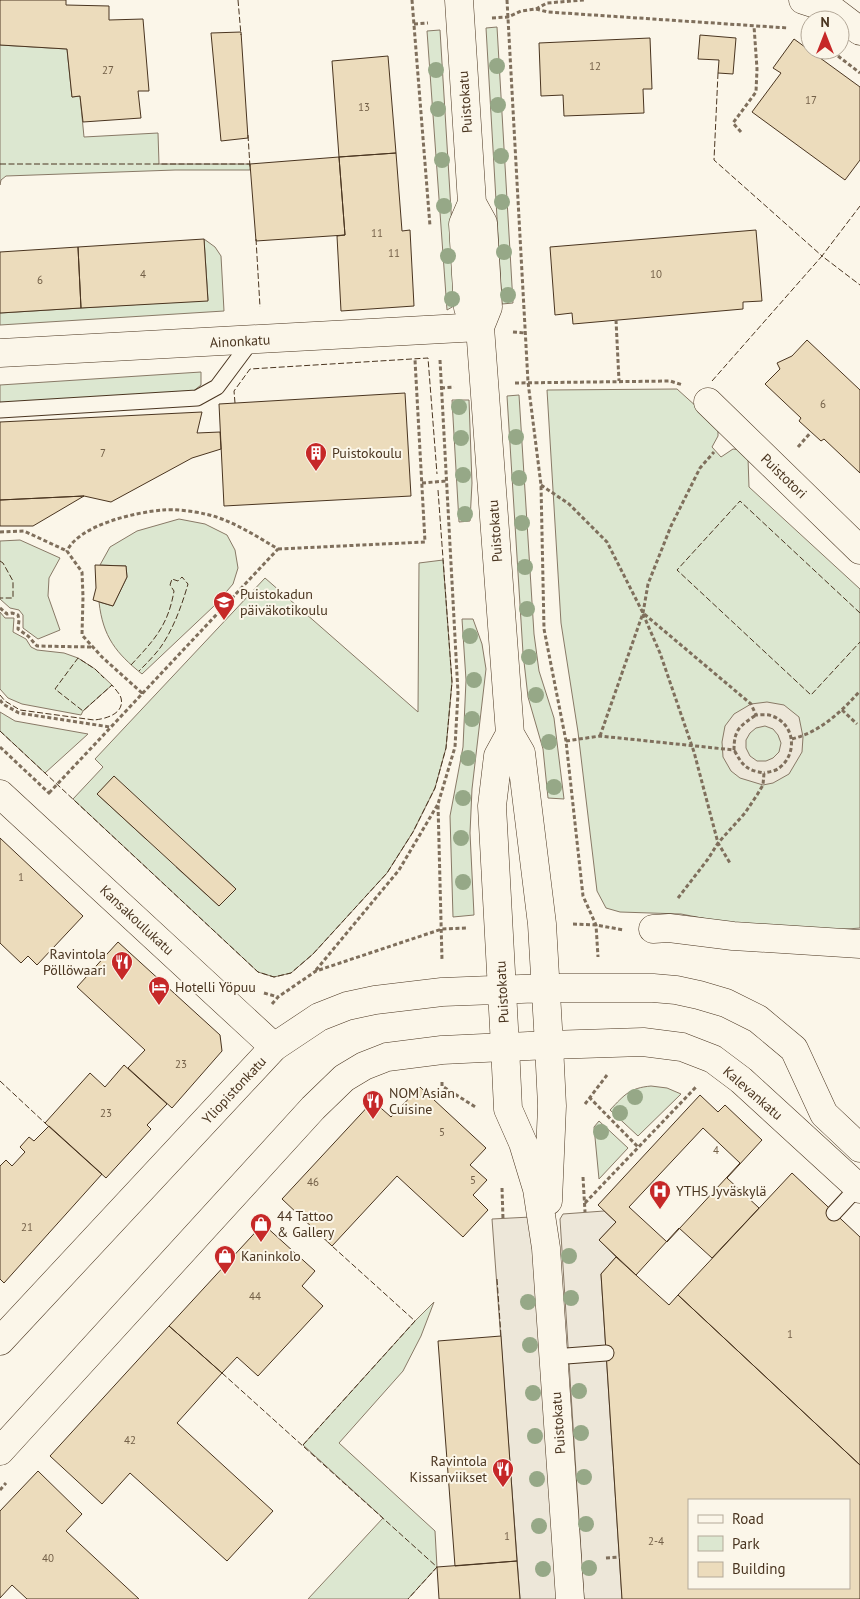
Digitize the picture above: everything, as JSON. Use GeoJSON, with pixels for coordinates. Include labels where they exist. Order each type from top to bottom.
{"type":"FeatureCollection","features":[{"type":"Feature","properties":{"kind":"main road","name":"Puistokatu"},"geometry":{"type":"LineString","coordinates":[[459,0],[472,203],[483,223],[488,307],[480,328],[510,734],[521,753],[542,924],[552,1106],[546,1248]]}},
{"type":"Feature","properties":{"kind":"main road"},"geometry":{"type":"LineString","coordinates":[[803,0],[834,5],[860,31]]}},
{"type":"Feature","properties":{"kind":"main road","name":"Ainonkatu"},"geometry":{"type":"LineString","coordinates":[[0,353],[480,328]]}},
{"type":"Feature","properties":{"kind":"main road","name":"Puistotori"},"geometry":{"type":"LineString","coordinates":[[708,402],[860,550]]}},
{"type":"Feature","properties":{"kind":"main road","name":"Puistokatu"},"geometry":{"type":"LineString","coordinates":[[510,734],[498,756],[492,806],[508,1109],[523,1143],[537,1189],[546,1248],[570,1599]]}},
{"type":"Feature","properties":{"kind":"main road","name":"Kansakoulukatu"},"geometry":{"type":"LineString","coordinates":[[0,794],[274,1047]]}},
{"type":"Feature","properties":{"kind":"main road"},"geometry":{"type":"LineString","coordinates":[[653,929],[669,928],[733,936],[860,944]]}},
{"type":"Feature","properties":{"kind":"main road"},"geometry":{"type":"LineString","coordinates":[[546,988],[652,988],[676,990],[726,1003],[758,1019],[794,1048],[824,1114],[860,1148]]}},
{"type":"Feature","properties":{"kind":"main road","name":"Yliopistonkatu"},"geometry":{"type":"LineString","coordinates":[[0,1341],[274,1047],[319,1017],[347,1006],[375,1000],[442,992],[546,988]]}},
{"type":"Feature","properties":{"kind":"main road","name":"Kalevankatu"},"geometry":{"type":"LineString","coordinates":[[505,1046],[643,1042],[682,1047],[713,1059],[741,1080],[859,1188]]}},
{"type":"Feature","properties":{"kind":"main road"},"geometry":{"type":"LineString","coordinates":[[0,1451],[313,1108],[344,1078],[364,1066],[387,1057],[434,1051],[505,1046]]}},
{"type":"Feature","properties":{"kind":"lane"},"geometry":{"type":"LineString","coordinates":[[0,410],[197,398],[217,388],[252,340]]}},
{"type":"Feature","properties":{"kind":"lane"},"geometry":{"type":"LineString","coordinates":[[834,1213],[859,1188]]}},
{"type":"Feature","properties":{"kind":"lane"},"geometry":{"type":"LineString","coordinates":[[553,1357],[606,1353]]}},
{"type":"Feature","properties":{"kind":"path"},"geometry":{"type":"LineString","coordinates":[[412,0],[430,234]]}},
{"type":"Feature","properties":{"kind":"path"},"geometry":{"type":"LineString","coordinates":[[507,0],[528,382],[541,485],[544,629],[566,741],[583,896],[596,924]]}},
{"type":"Feature","properties":{"kind":"path"},"geometry":{"type":"LineString","coordinates":[[508,17],[521,11],[536,9],[547,3],[584,0]]}},
{"type":"Feature","properties":{"kind":"path"},"geometry":{"type":"LineString","coordinates":[[536,9],[548,12],[792,28]]}},
{"type":"Feature","properties":{"kind":"path"},"geometry":{"type":"LineString","coordinates":[[741,132],[733,123],[756,92],[757,69],[754,26]]}},
{"type":"Feature","properties":{"kind":"path"},"geometry":{"type":"LineString","coordinates":[[842,60],[860,73]]}},
{"type":"Feature","properties":{"kind":"path"},"geometry":{"type":"LineString","coordinates":[[616,320],[619,381]]}},
{"type":"Feature","properties":{"kind":"path"},"geometry":{"type":"LineString","coordinates":[[316,970],[399,870],[438,804],[455,747],[458,693],[438,331]]}},
{"type":"Feature","properties":{"kind":"path"},"geometry":{"type":"LineString","coordinates":[[67,551],[70,545],[97,525],[132,515],[164,510],[205,514],[244,529],[278,548],[425,542],[415,351]]}},
{"type":"Feature","properties":{"kind":"path"},"geometry":{"type":"LineString","coordinates":[[528,382],[670,381],[692,388],[708,402]]}},
{"type":"Feature","properties":{"kind":"path"},"geometry":{"type":"LineString","coordinates":[[600,736],[643,612],[648,584],[671,526],[700,468],[734,429]]}},
{"type":"Feature","properties":{"kind":"path"},"geometry":{"type":"LineString","coordinates":[[422,484],[446,481]]}},
{"type":"Feature","properties":{"kind":"path"},"geometry":{"type":"LineString","coordinates":[[541,485],[568,504],[607,542],[628,582],[660,653],[691,745],[718,843],[730,863]]}},
{"type":"Feature","properties":{"kind":"path"},"geometry":{"type":"LineString","coordinates":[[0,532],[24,531],[67,551],[82,572],[82,635],[92,647],[142,693]]}},
{"type":"Feature","properties":{"kind":"path"},"geometry":{"type":"LineString","coordinates":[[49,793],[278,548]]}},
{"type":"Feature","properties":{"kind":"path"},"geometry":{"type":"LineString","coordinates":[[0,608],[7,614],[18,615],[18,629],[37,646],[92,647]]}},
{"type":"Feature","properties":{"kind":"path"},"geometry":{"type":"LineString","coordinates":[[643,612],[751,704],[756,715]]}},
{"type":"Feature","properties":{"kind":"path"},"geometry":{"type":"LineString","coordinates":[[792,739],[803,736],[823,725],[842,710],[860,691]]}},
{"type":"Feature","properties":{"kind":"path"},"geometry":{"type":"LineString","coordinates":[[0,700],[19,713],[111,727]]}},
{"type":"Feature","properties":{"kind":"path"},"geometry":{"type":"LineString","coordinates":[[842,710],[857,724]]}},
{"type":"Feature","properties":{"kind":"path"},"geometry":{"type":"LineString","coordinates":[[756,715],[772,716],[787,726],[792,739],[791,752],[779,768],[764,773],[751,771],[741,764],[734,750],[734,738],[740,726],[756,715]]}},
{"type":"Feature","properties":{"kind":"path"},"geometry":{"type":"LineString","coordinates":[[566,741],[600,736],[734,750]]}},
{"type":"Feature","properties":{"kind":"path"},"geometry":{"type":"LineString","coordinates":[[653,929],[708,859],[718,843],[745,813],[758,795],[763,785],[764,773]]}},
{"type":"Feature","properties":{"kind":"path"},"geometry":{"type":"LineString","coordinates":[[438,804],[442,929]]}},
{"type":"Feature","properties":{"kind":"path"},"geometry":{"type":"LineString","coordinates":[[585,1102],[607,1077],[616,1076]]}},
{"type":"Feature","properties":{"kind":"path"},"geometry":{"type":"LineString","coordinates":[[687,1084],[705,1090]]}},
{"type":"Feature","properties":{"kind":"path"},"geometry":{"type":"LineString","coordinates":[[584,1203],[696,1087]]}},
{"type":"Feature","properties":{"kind":"path"},"geometry":{"type":"LineString","coordinates":[[589,1097],[638,1147]]}},
{"type":"Feature","properties":{"kind":"path"},"geometry":{"type":"LineString","coordinates":[[582,1176],[585,1212]]}},
{"type":"Feature","properties":{"kind":"path"},"geometry":{"type":"LineString","coordinates":[[606,1558],[620,1557]]}},
{"type":"Feature","properties":{"kind":"green space"},"geometry":{"type":"Polygon","coordinates":[[[497,27],[513,303],[502,304],[486,28],[497,27]]]}},
{"type":"Feature","properties":{"kind":"green space"},"geometry":{"type":"Polygon","coordinates":[[[440,30],[453,243],[459,303],[447,310],[427,31],[440,30]]]}},
{"type":"Feature","properties":{"kind":"green space"},"geometry":{"type":"Polygon","coordinates":[[[0,45],[67,49],[72,97],[80,96],[84,137],[158,133],[159,164],[250,164],[250,170],[175,170],[6,176],[1,180],[0,185],[0,45]]]}},
{"type":"Feature","properties":{"kind":"green space"},"geometry":{"type":"Polygon","coordinates":[[[204,239],[215,247],[221,256],[224,311],[0,325],[0,313],[208,300],[204,239]]]}},
{"type":"Feature","properties":{"kind":"green space"},"geometry":{"type":"Polygon","coordinates":[[[201,372],[201,385],[191,393],[0,403],[0,385],[201,372]]]}},
{"type":"Feature","properties":{"kind":"green space"},"geometry":{"type":"Polygon","coordinates":[[[677,389],[718,426],[718,436],[712,447],[721,457],[733,449],[743,450],[748,458],[749,487],[860,589],[860,928],[822,931],[744,926],[681,914],[620,912],[606,908],[597,891],[578,732],[561,623],[547,390],[677,389]]]}},
{"type":"Feature","properties":{"kind":"green space"},"geometry":{"type":"Polygon","coordinates":[[[519,395],[534,634],[539,671],[554,718],[564,799],[548,798],[543,749],[528,697],[523,653],[507,396],[519,395]]]}},
{"type":"Feature","properties":{"kind":"green space"},"geometry":{"type":"Polygon","coordinates":[[[452,400],[469,400],[472,483],[470,521],[459,522],[452,400]]]}},
{"type":"Feature","properties":{"kind":"green space"},"geometry":{"type":"Polygon","coordinates":[[[179,519],[205,524],[227,535],[235,550],[238,568],[233,584],[214,606],[142,674],[125,659],[112,643],[104,625],[99,602],[113,606],[127,577],[126,566],[100,565],[110,547],[137,531],[179,519]]]}},
{"type":"Feature","properties":{"kind":"green space"},"geometry":{"type":"Polygon","coordinates":[[[20,540],[60,558],[49,578],[48,596],[60,630],[38,639],[23,628],[23,615],[19,610],[10,608],[0,599],[0,541],[20,540]]]}},
{"type":"Feature","properties":{"kind":"green space"},"geometry":{"type":"Polygon","coordinates":[[[443,560],[452,682],[446,748],[435,788],[413,832],[387,873],[313,954],[291,973],[274,977],[258,972],[73,799],[103,767],[95,759],[265,578],[418,712],[419,563],[443,560]],[[97,794],[147,840],[164,823],[97,794]],[[193,849],[176,867],[219,906],[235,888],[193,849]]]}},
{"type":"Feature","properties":{"kind":"green space"},"geometry":{"type":"Polygon","coordinates":[[[0,612],[5,618],[14,618],[13,632],[26,639],[31,647],[37,650],[64,653],[78,658],[95,669],[112,685],[81,715],[22,704],[8,698],[0,689],[0,612]]]}},
{"type":"Feature","properties":{"kind":"green space"},"geometry":{"type":"Polygon","coordinates":[[[462,619],[473,619],[482,644],[486,669],[472,789],[470,833],[474,915],[453,917],[450,816],[463,747],[466,680],[462,619]]]}},
{"type":"Feature","properties":{"kind":"green space"},"geometry":{"type":"Polygon","coordinates":[[[0,712],[15,721],[88,734],[45,773],[0,731],[0,712]]]}},
{"type":"Feature","properties":{"kind":"green space"},"geometry":{"type":"Polygon","coordinates":[[[651,1086],[667,1088],[681,1094],[638,1136],[610,1110],[633,1090],[651,1086]]]}},
{"type":"Feature","properties":{"kind":"green space"},"geometry":{"type":"Polygon","coordinates":[[[599,1121],[628,1148],[599,1179],[594,1127],[599,1121]]]}},
{"type":"Feature","properties":{"kind":"green space"},"geometry":{"type":"Polygon","coordinates":[[[434,1302],[421,1336],[403,1371],[339,1443],[435,1531],[437,1567],[408,1599],[308,1599],[383,1518],[303,1445],[434,1302]]]}},
{"type":"Feature","properties":{"kind":"shaded area"},"geometry":{"type":"Polygon","coordinates":[[[767,702],[784,705],[799,717],[803,737],[802,752],[789,774],[773,783],[763,785],[740,778],[731,771],[723,757],[722,742],[725,726],[734,714],[751,704],[767,702]],[[765,726],[756,728],[746,740],[746,748],[750,756],[757,761],[766,761],[773,758],[779,752],[781,743],[773,729],[765,726]]]}},
{"type":"Feature","properties":{"kind":"shaded area"},"geometry":{"type":"Polygon","coordinates":[[[604,1211],[616,1222],[599,1240],[616,1257],[601,1274],[622,1599],[584,1599],[560,1219],[563,1214],[604,1211]]]}},
{"type":"Feature","properties":{"kind":"shaded area"},"geometry":{"type":"Polygon","coordinates":[[[531,1217],[557,1599],[520,1599],[492,1219],[531,1217]]]}},
{"type":"Feature","properties":{"kind":"building"},"geometry":{"type":"Polygon","coordinates":[[[0,0],[66,0],[66,5],[109,6],[109,20],[143,19],[149,91],[138,91],[141,118],[83,122],[80,96],[72,97],[67,49],[0,45],[0,0]]]}},
{"type":"Feature","properties":{"kind":"building"},"geometry":{"type":"Polygon","coordinates":[[[241,32],[248,138],[221,141],[211,33],[241,32]]]}},
{"type":"Feature","properties":{"kind":"building"},"geometry":{"type":"Polygon","coordinates":[[[700,35],[736,38],[733,74],[718,73],[719,60],[698,59],[700,35]]]}},
{"type":"Feature","properties":{"kind":"building"},"geometry":{"type":"Polygon","coordinates":[[[650,38],[652,89],[643,89],[644,113],[564,116],[563,95],[541,96],[539,43],[650,38]]]}},
{"type":"Feature","properties":{"kind":"building"},"geometry":{"type":"Polygon","coordinates":[[[794,39],[800,43],[800,60],[823,60],[860,87],[860,160],[845,180],[752,112],[781,73],[773,68],[794,39]]]}},
{"type":"Feature","properties":{"kind":"building"},"geometry":{"type":"Polygon","coordinates":[[[388,56],[396,153],[339,157],[332,61],[388,56]]]}},
{"type":"Feature","properties":{"kind":"building"},"geometry":{"type":"Polygon","coordinates":[[[396,153],[402,231],[410,230],[414,306],[341,311],[337,236],[345,235],[339,157],[396,153]]]}},
{"type":"Feature","properties":{"kind":"building"},"geometry":{"type":"Polygon","coordinates":[[[339,157],[345,235],[256,241],[250,164],[339,157]]]}},
{"type":"Feature","properties":{"kind":"building"},"geometry":{"type":"Polygon","coordinates":[[[756,230],[762,301],[743,302],[743,309],[573,324],[572,313],[555,315],[550,247],[756,230]]]}},
{"type":"Feature","properties":{"kind":"building"},"geometry":{"type":"Polygon","coordinates":[[[204,239],[208,301],[81,308],[78,247],[204,239]]]}},
{"type":"Feature","properties":{"kind":"building"},"geometry":{"type":"Polygon","coordinates":[[[78,247],[81,308],[0,313],[0,252],[78,247]]]}},
{"type":"Feature","properties":{"kind":"building"},"geometry":{"type":"Polygon","coordinates":[[[807,340],[860,390],[860,473],[824,439],[821,441],[799,421],[801,418],[765,384],[780,369],[777,363],[792,356],[807,340]]]}},
{"type":"Feature","properties":{"kind":"building","name":"Puistokoulu"},"geometry":{"type":"Polygon","coordinates":[[[405,393],[411,496],[224,506],[219,404],[405,393]]]}},
{"type":"Feature","properties":{"kind":"building"},"geometry":{"type":"Polygon","coordinates":[[[202,412],[197,433],[220,432],[221,449],[192,458],[111,502],[84,496],[0,500],[0,422],[202,412]]]}},
{"type":"Feature","properties":{"kind":"building"},"geometry":{"type":"Polygon","coordinates":[[[84,496],[33,526],[0,526],[0,500],[84,496]]]}},
{"type":"Feature","properties":{"kind":"building"},"geometry":{"type":"Polygon","coordinates":[[[95,565],[126,566],[127,577],[113,606],[93,600],[96,588],[95,565]]]}},
{"type":"Feature","properties":{"kind":"building"},"geometry":{"type":"Polygon","coordinates":[[[114,776],[236,889],[219,906],[97,794],[114,776]]]}},
{"type":"Feature","properties":{"kind":"building"},"geometry":{"type":"Polygon","coordinates":[[[0,838],[83,916],[37,965],[28,956],[21,963],[0,943],[0,838]]]}},
{"type":"Feature","properties":{"kind":"building"},"geometry":{"type":"Polygon","coordinates":[[[118,942],[220,1035],[222,1051],[172,1108],[128,1068],[145,1050],[77,987],[118,942]]]}},
{"type":"Feature","properties":{"kind":"building"},"geometry":{"type":"Polygon","coordinates":[[[124,1065],[167,1104],[147,1125],[151,1129],[106,1178],[45,1123],[90,1073],[105,1087],[124,1065]]]}},
{"type":"Feature","properties":{"kind":"building"},"geometry":{"type":"Polygon","coordinates":[[[420,1087],[486,1148],[470,1165],[487,1180],[473,1195],[488,1210],[463,1237],[397,1176],[332,1246],[282,1199],[373,1101],[391,1117],[420,1087]]]}},
{"type":"Feature","properties":{"kind":"building"},"geometry":{"type":"Polygon","coordinates":[[[700,1095],[718,1112],[725,1105],[762,1140],[727,1178],[759,1208],[712,1258],[679,1228],[636,1275],[599,1240],[616,1222],[598,1205],[700,1095]]]}},
{"type":"Feature","properties":{"kind":"building"},"geometry":{"type":"Polygon","coordinates":[[[49,1126],[102,1174],[4,1283],[0,1279],[0,1166],[6,1160],[12,1166],[25,1152],[20,1147],[29,1137],[34,1141],[49,1126]]]}},
{"type":"Feature","properties":{"kind":"building"},"geometry":{"type":"Polygon","coordinates":[[[703,1128],[740,1163],[667,1242],[629,1207],[703,1128]]]}},
{"type":"Feature","properties":{"kind":"building"},"geometry":{"type":"Polygon","coordinates":[[[792,1173],[860,1237],[860,1465],[678,1295],[792,1173]]]}},
{"type":"Feature","properties":{"kind":"building"},"geometry":{"type":"Polygon","coordinates":[[[263,1224],[315,1271],[302,1286],[323,1306],[258,1376],[237,1357],[222,1373],[169,1326],[263,1224]]]}},
{"type":"Feature","properties":{"kind":"building"},"geometry":{"type":"Polygon","coordinates":[[[616,1257],[669,1305],[678,1295],[860,1465],[860,1599],[622,1599],[601,1274],[616,1257]]]}},
{"type":"Feature","properties":{"kind":"building"},"geometry":{"type":"Polygon","coordinates":[[[169,1326],[222,1373],[177,1423],[273,1511],[227,1561],[130,1473],[102,1504],[50,1456],[169,1326]]]}},
{"type":"Feature","properties":{"kind":"building"},"geometry":{"type":"Polygon","coordinates":[[[501,1336],[517,1561],[455,1566],[438,1341],[501,1336]]]}},
{"type":"Feature","properties":{"kind":"building"},"geometry":{"type":"Polygon","coordinates":[[[38,1471],[82,1514],[66,1531],[139,1599],[27,1599],[12,1585],[0,1598],[0,1511],[38,1471]]]}},
{"type":"Feature","properties":{"kind":"building"},"geometry":{"type":"Polygon","coordinates":[[[517,1561],[520,1599],[439,1599],[437,1567],[517,1561]]]}},
{"type":"Feature","properties":{"kind":"fence"},"geometry":{"type":"LineString","coordinates":[[238,0],[241,35]]}},
{"type":"Feature","properties":{"kind":"fence"},"geometry":{"type":"LineString","coordinates":[[718,73],[714,160],[822,256],[860,206]]}},
{"type":"Feature","properties":{"kind":"fence"},"geometry":{"type":"LineString","coordinates":[[248,135],[250,167]]}},
{"type":"Feature","properties":{"kind":"fence"},"geometry":{"type":"LineString","coordinates":[[0,164],[250,164]]}},
{"type":"Feature","properties":{"kind":"fence"},"geometry":{"type":"LineString","coordinates":[[256,239],[260,307]]}},
{"type":"Feature","properties":{"kind":"fence"},"geometry":{"type":"LineString","coordinates":[[712,381],[822,256],[860,285]]}},
{"type":"Feature","properties":{"kind":"fence"},"geometry":{"type":"LineString","coordinates":[[235,403],[234,391],[250,369],[428,358],[437,474]]}},
{"type":"Feature","properties":{"kind":"fence"},"geometry":{"type":"LineString","coordinates":[[0,731],[258,972],[274,977],[291,973],[313,954],[387,873],[413,832],[435,788],[446,748],[452,682],[438,490]]}},
{"type":"Feature","properties":{"kind":"fence"},"geometry":{"type":"LineString","coordinates":[[860,613],[740,501],[677,570],[811,695],[860,642]]}},
{"type":"Feature","properties":{"kind":"fence"},"geometry":{"type":"LineString","coordinates":[[0,561],[13,581],[13,598],[0,598]]}},
{"type":"Feature","properties":{"kind":"fence"},"geometry":{"type":"LineString","coordinates":[[131,665],[159,632],[168,614],[174,591],[170,585],[172,579],[178,581],[182,577],[188,584],[173,625],[160,648],[139,671]]}},
{"type":"Feature","properties":{"kind":"fence"},"geometry":{"type":"LineString","coordinates":[[0,695],[5,701],[20,710],[94,720],[113,715],[120,708],[121,698],[112,685],[83,711],[55,689],[78,658],[95,669],[104,678]]}},
{"type":"Feature","properties":{"kind":"fence"},"geometry":{"type":"LineString","coordinates":[[0,1081],[45,1123]]}},
{"type":"Feature","properties":{"kind":"fence"},"geometry":{"type":"LineString","coordinates":[[303,1445],[415,1321],[332,1246]]}},
{"type":"Feature","properties":{"kind":"fence"},"geometry":{"type":"LineString","coordinates":[[497,1279],[501,1336]]}},
{"type":"Feature","properties":{"kind":"fence"},"geometry":{"type":"LineString","coordinates":[[222,1373],[437,1567],[408,1599]]}},
{"type":"Feature","properties":{"kind":"place","name":"Puistokoulu"},"geometry":{"type":"Point","coordinates":[316,472]}},
{"type":"Feature","properties":{"kind":"place","name":"Puistokadun päiväkotikoulu"},"geometry":{"type":"Point","coordinates":[224,621]}},
{"type":"Feature","properties":{"kind":"place","name":"Ravintola Pöllöwaari"},"geometry":{"type":"Point","coordinates":[122,981]}},
{"type":"Feature","properties":{"kind":"place","name":"Hotelli Yöpuu"},"geometry":{"type":"Point","coordinates":[159,1006]}},
{"type":"Feature","properties":{"kind":"place","name":"NOM Asian Cuisine"},"geometry":{"type":"Point","coordinates":[373,1120]}},
{"type":"Feature","properties":{"kind":"place","name":"YTHS Jyväskylä"},"geometry":{"type":"Point","coordinates":[660,1210]}},
{"type":"Feature","properties":{"kind":"place","name":"44 Tattoo & Gallery"},"geometry":{"type":"Point","coordinates":[261,1243]}},
{"type":"Feature","properties":{"kind":"place","name":"Kaninkolo"},"geometry":{"type":"Point","coordinates":[225,1275]}},
{"type":"Feature","properties":{"kind":"place","name":"Ravintola Kissanviikset"},"geometry":{"type":"Point","coordinates":[503,1488]}}]}
